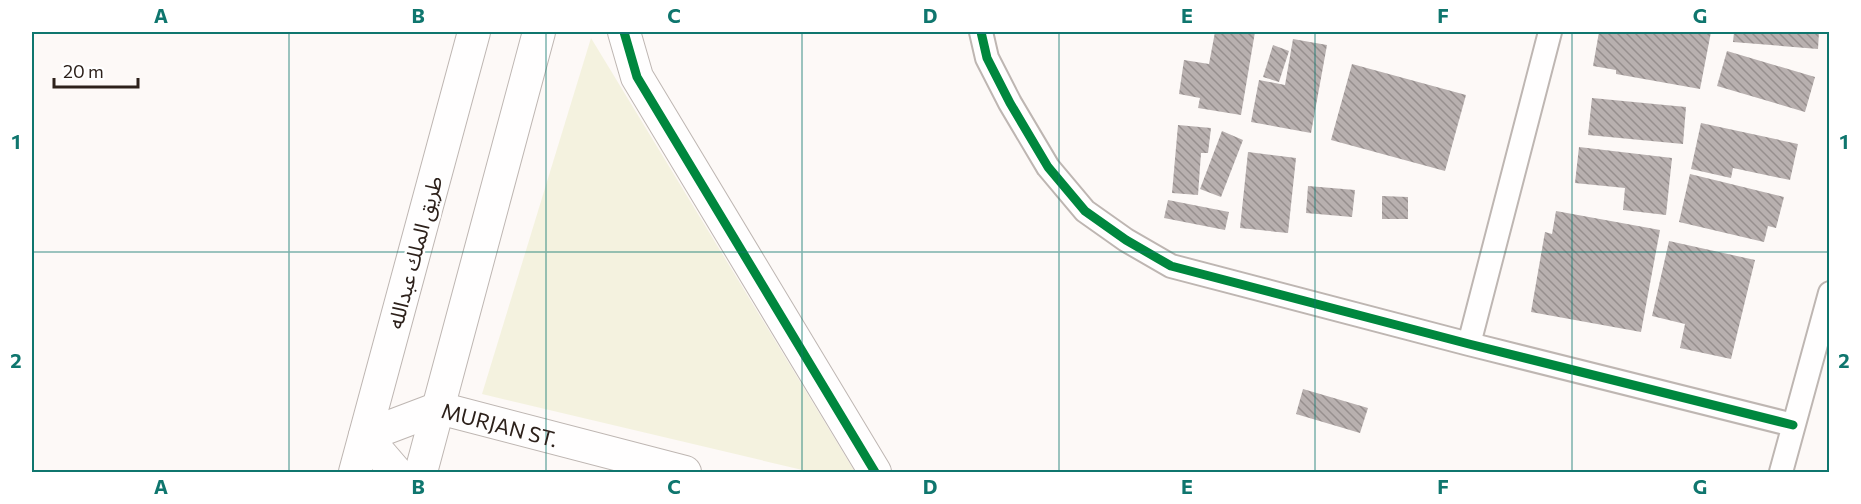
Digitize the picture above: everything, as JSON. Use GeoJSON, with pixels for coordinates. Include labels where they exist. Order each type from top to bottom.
{"type":"FeatureCollection","features":[{"type":"Feature","properties":{"kind":"street","name":"طريق الملك عبدالله"},"geometry":{"type":"LineString","coordinates":[[355,472],[474,32]]}},
{"type":"Feature","properties":{"kind":"street"},"geometry":{"type":"LineString","coordinates":[[421,472],[539,32]]}},
{"type":"Feature","properties":{"kind":"street"},"geometry":{"type":"LineString","coordinates":[[624,32],[637,77],[875,472]]}},
{"type":"Feature","properties":{"kind":"street"},"geometry":{"type":"LineString","coordinates":[[981,32],[987,58],[1010,103],[1048,166],[1085,211],[1126,240],[1171,266],[1793,425]]}},
{"type":"Feature","properties":{"kind":"street"},"geometry":{"type":"LineString","coordinates":[[1469,344],[1548,32]]}},
{"type":"Feature","properties":{"kind":"street"},"geometry":{"type":"LineString","coordinates":[[1780,472],[1830,293]]}},
{"type":"Feature","properties":{"kind":"street","name":"MURJAN ST."},"geometry":{"type":"LineString","coordinates":[[365,436],[439,408],[685,472]]}},
{"type":"Feature","properties":{"kind":"street"},"geometry":{"type":"LineString","coordinates":[[365,436],[396,472]]}},
{"type":"Feature","properties":{"kind":"shaded area"},"geometry":{"type":"Polygon","coordinates":[[[591,38],[855,472],[811,472],[482,394],[591,38]]]}},
{"type":"Feature","properties":{"kind":"building"},"geometry":{"type":"Polygon","coordinates":[[[1215,32],[1255,32],[1241,115],[1198,108],[1200,98],[1179,94],[1184,60],[1209,64],[1215,32]]]}},
{"type":"Feature","properties":{"kind":"building"},"geometry":{"type":"Polygon","coordinates":[[[1599,32],[1711,32],[1700,89],[1616,74],[1616,70],[1593,66],[1599,32]]]}},
{"type":"Feature","properties":{"kind":"building"},"geometry":{"type":"Polygon","coordinates":[[[1734,32],[1819,32],[1818,49],[1733,42],[1734,32]]]}},
{"type":"Feature","properties":{"kind":"building"},"geometry":{"type":"Polygon","coordinates":[[[1293,39],[1327,45],[1311,133],[1251,122],[1259,80],[1285,85],[1293,39]]]}},
{"type":"Feature","properties":{"kind":"building"},"geometry":{"type":"Polygon","coordinates":[[[1273,45],[1289,51],[1279,82],[1263,77],[1273,45]]]}},
{"type":"Feature","properties":{"kind":"building"},"geometry":{"type":"Polygon","coordinates":[[[1727,51],[1815,77],[1805,112],[1717,86],[1727,51]]]}},
{"type":"Feature","properties":{"kind":"building"},"geometry":{"type":"Polygon","coordinates":[[[1352,64],[1466,95],[1445,171],[1331,140],[1352,64]]]}},
{"type":"Feature","properties":{"kind":"building"},"geometry":{"type":"Polygon","coordinates":[[[1592,98],[1686,107],[1683,144],[1588,135],[1592,98]]]}},
{"type":"Feature","properties":{"kind":"building"},"geometry":{"type":"Polygon","coordinates":[[[1701,123],[1798,144],[1790,180],[1733,168],[1731,178],[1691,169],[1701,123]]]}},
{"type":"Feature","properties":{"kind":"building"},"geometry":{"type":"Polygon","coordinates":[[[1178,125],[1211,128],[1208,153],[1201,153],[1198,195],[1172,193],[1178,125]]]}},
{"type":"Feature","properties":{"kind":"building"},"geometry":{"type":"Polygon","coordinates":[[[1222,131],[1243,140],[1221,197],[1200,189],[1222,131]]]}},
{"type":"Feature","properties":{"kind":"building"},"geometry":{"type":"Polygon","coordinates":[[[1579,147],[1672,158],[1666,215],[1623,210],[1625,188],[1575,183],[1579,147]]]}},
{"type":"Feature","properties":{"kind":"building"},"geometry":{"type":"Polygon","coordinates":[[[1248,152],[1296,158],[1288,233],[1240,228],[1248,152]]]}},
{"type":"Feature","properties":{"kind":"building"},"geometry":{"type":"Polygon","coordinates":[[[1690,174],[1784,197],[1776,228],[1768,226],[1764,242],[1679,222],[1690,174]]]}},
{"type":"Feature","properties":{"kind":"building"},"geometry":{"type":"Polygon","coordinates":[[[1308,186],[1355,190],[1352,217],[1306,213],[1308,186]]]}},
{"type":"Feature","properties":{"kind":"building"},"geometry":{"type":"Polygon","coordinates":[[[1382,196],[1408,197],[1408,219],[1382,219],[1382,196]]]}},
{"type":"Feature","properties":{"kind":"building"},"geometry":{"type":"Polygon","coordinates":[[[1168,200],[1229,212],[1225,230],[1164,218],[1168,200]]]}},
{"type":"Feature","properties":{"kind":"building"},"geometry":{"type":"Polygon","coordinates":[[[1556,211],[1660,230],[1641,332],[1531,312],[1545,232],[1552,234],[1556,211]]]}},
{"type":"Feature","properties":{"kind":"building"},"geometry":{"type":"Polygon","coordinates":[[[1669,241],[1755,260],[1731,359],[1680,348],[1685,324],[1652,316],[1669,241]]]}},
{"type":"Feature","properties":{"kind":"building"},"geometry":{"type":"Polygon","coordinates":[[[1303,389],[1368,408],[1360,433],[1296,414],[1303,389]]]}},
{"type":"Feature","properties":{"kind":"cycle path"},"geometry":{"type":"LineString","coordinates":[[624,32],[637,77],[875,472]]}},
{"type":"Feature","properties":{"kind":"cycle path"},"geometry":{"type":"LineString","coordinates":[[981,32],[987,58],[1010,103],[1048,167],[1085,211],[1126,240],[1171,266],[1793,425]]}}]}
